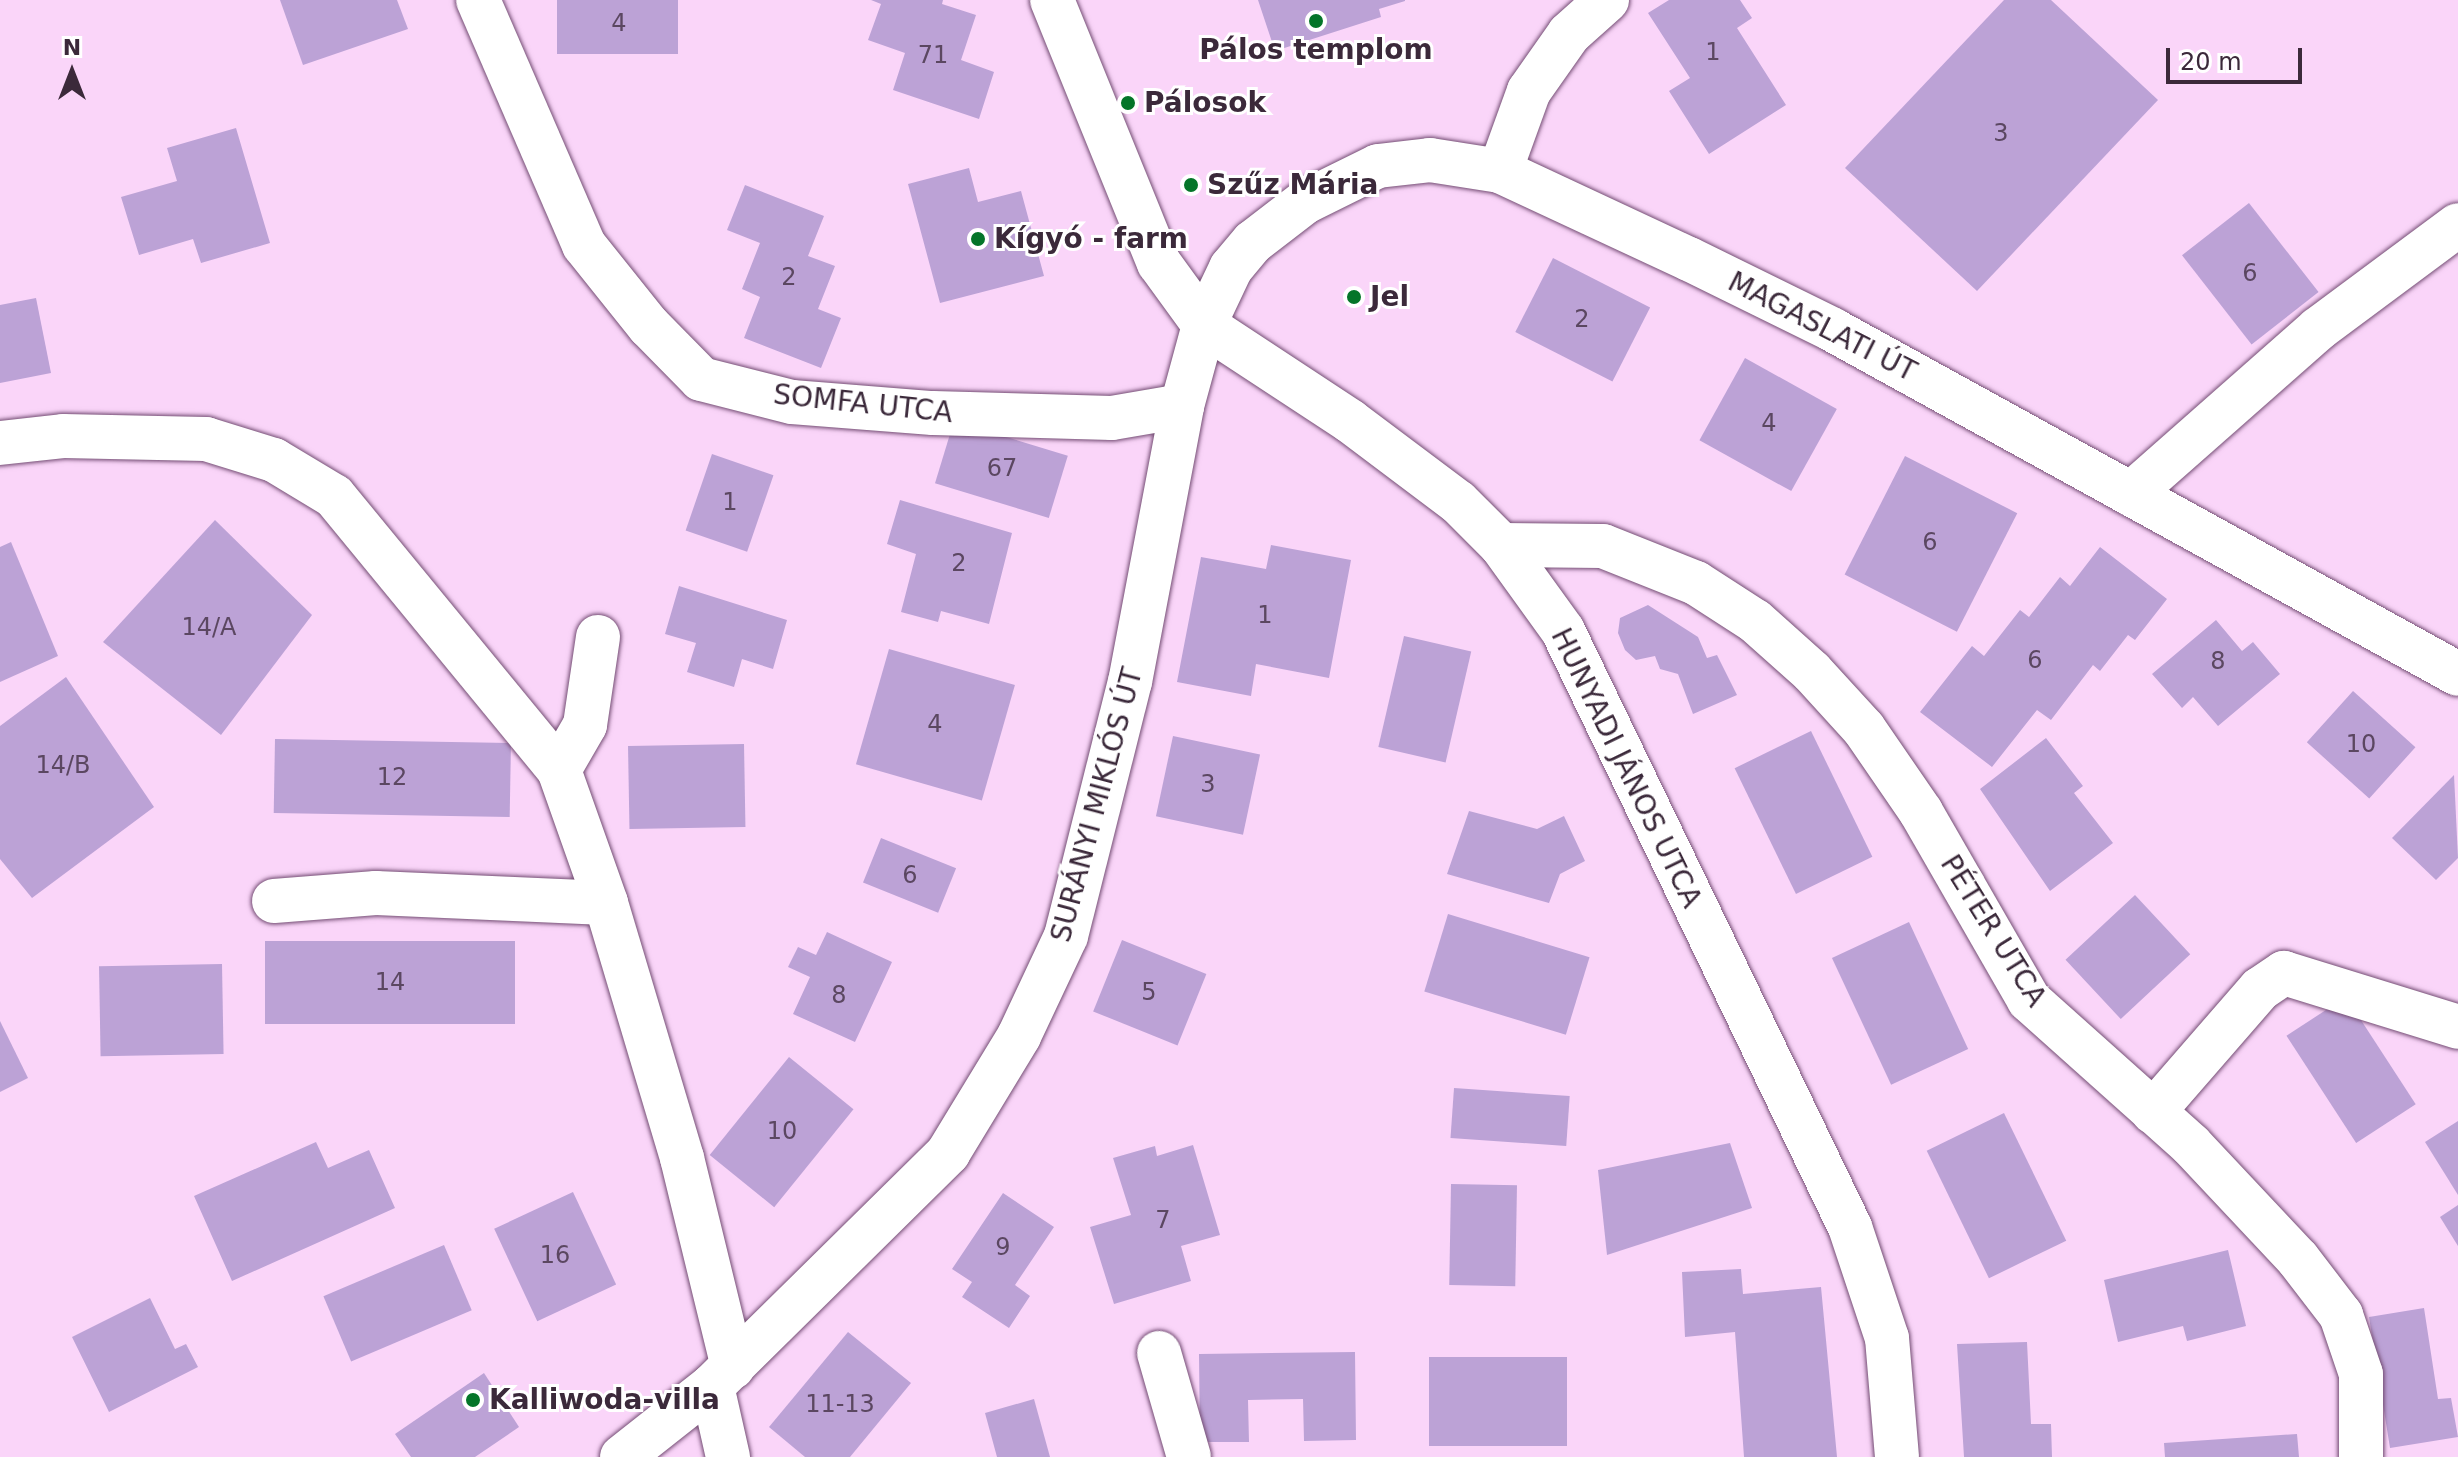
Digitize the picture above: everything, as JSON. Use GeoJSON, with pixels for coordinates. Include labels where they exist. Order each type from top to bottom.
{"type":"FeatureCollection","features":[{"type":"Feature","properties":{"kind":"street","name":"SOMFA UTCA"},"geometry":{"type":"LineString","coordinates":[[478,0],[584,245],[649,326],[701,379],[792,402],[933,413],[1112,418],[1182,406]]}},
{"type":"Feature","properties":{"kind":"street","name":"HUNYADI JÁNOS UTCA"},"geometry":{"type":"LineString","coordinates":[[1052,0],[1159,263],[1204,325],[1350,421],[1458,502],[1501,545],[1563,631],[1850,1227],[1887,1338],[1897,1457]]}},
{"type":"Feature","properties":{"kind":"street"},"geometry":{"type":"LineString","coordinates":[[1500,171],[1529,91],[1569,34],[1607,0]]}},
{"type":"Feature","properties":{"kind":"street","name":"MAGASLATI ÚT"},"geometry":{"type":"LineString","coordinates":[[1204,325],[1231,268],[1253,242],[1305,202],[1378,166],[1430,160],[1500,171],[1833,330],[2458,674]]}},
{"type":"Feature","properties":{"kind":"street"},"geometry":{"type":"LineString","coordinates":[[2131,494],[2318,329],[2458,225]]}},
{"type":"Feature","properties":{"kind":"street","name":"SURÁNYI MIKLÓS ÚT"},"geometry":{"type":"LineString","coordinates":[[622,1457],[723,1376],[948,1153],[1019,1036],[1066,936],[1130,682],[1182,406],[1204,325]]}},
{"type":"Feature","properties":{"kind":"street"},"geometry":{"type":"LineString","coordinates":[[0,443],[63,436],[206,439],[286,467],[334,496],[559,770],[606,903],[682,1158],[723,1376],[728,1457]]}},
{"type":"Feature","properties":{"kind":"street","name":"PÉTER UTCA"},"geometry":{"type":"LineString","coordinates":[[1501,545],[1603,546],[1696,583],[1755,621],[1864,729],[1921,812],[2029,1000],[2153,1112],[2298,1259],[2341,1315],[2361,1374],[2361,1457]]}},
{"type":"Feature","properties":{"kind":"street"},"geometry":{"type":"LineString","coordinates":[[559,770],[585,725],[598,637]]}},
{"type":"Feature","properties":{"kind":"street"},"geometry":{"type":"LineString","coordinates":[[274,901],[376,893],[606,903]]}},
{"type":"Feature","properties":{"kind":"street"},"geometry":{"type":"LineString","coordinates":[[2153,1112],[2260,989],[2284,973],[2458,1027]]}},
{"type":"Feature","properties":{"kind":"street"},"geometry":{"type":"LineString","coordinates":[[1159,1353],[1189,1457]]}},
{"type":"Feature","properties":{"kind":"building"},"geometry":{"type":"Polygon","coordinates":[[[280,0],[397,0],[408,29],[303,65],[280,0]]]}},
{"type":"Feature","properties":{"kind":"building"},"geometry":{"type":"Polygon","coordinates":[[[557,0],[678,0],[678,54],[557,54],[557,0]]]}},
{"type":"Feature","properties":{"kind":"building"},"geometry":{"type":"Polygon","coordinates":[[[871,0],[943,0],[942,4],[976,15],[961,60],[994,72],[979,119],[893,90],[905,53],[868,40],[881,4],[871,0]]]}},
{"type":"Feature","properties":{"kind":"building","name":"Pálos templom"},"geometry":{"type":"Polygon","coordinates":[[[1258,0],[1405,1],[1379,9],[1381,17],[1275,51],[1258,0]]]}},
{"type":"Feature","properties":{"kind":"building"},"geometry":{"type":"Polygon","coordinates":[[[1669,0],[1740,0],[1752,18],[1737,28],[1786,105],[1709,154],[1669,91],[1690,78],[1648,13],[1669,0]]]}},
{"type":"Feature","properties":{"kind":"building"},"geometry":{"type":"Polygon","coordinates":[[[2004,0],[2051,0],[2158,100],[1977,291],[1845,168],[2004,0]]]}},
{"type":"Feature","properties":{"kind":"building"},"geometry":{"type":"Polygon","coordinates":[[[236,128],[270,243],[201,263],[193,239],[139,255],[121,197],[177,181],[167,148],[236,128]]]}},
{"type":"Feature","properties":{"kind":"building","name":"Kígyó - farm"},"geometry":{"type":"Polygon","coordinates":[[[969,168],[978,202],[1021,191],[1044,276],[940,303],[908,184],[969,168]]]}},
{"type":"Feature","properties":{"kind":"building"},"geometry":{"type":"Polygon","coordinates":[[[745,185],[824,216],[808,256],[835,266],[818,309],[841,318],[821,368],[744,338],[760,297],[742,289],[760,243],[727,230],[745,185]]]}},
{"type":"Feature","properties":{"kind":"building"},"geometry":{"type":"Polygon","coordinates":[[[2249,203],[2319,292],[2252,344],[2182,255],[2249,203]]]}},
{"type":"Feature","properties":{"kind":"building"},"geometry":{"type":"Polygon","coordinates":[[[1553,258],[1650,307],[1612,381],[1515,332],[1553,258]]]}},
{"type":"Feature","properties":{"kind":"building"},"geometry":{"type":"Polygon","coordinates":[[[36,298],[51,373],[0,383],[0,305],[36,298]]]}},
{"type":"Feature","properties":{"kind":"building"},"geometry":{"type":"Polygon","coordinates":[[[1745,358],[1837,409],[1791,491],[1699,440],[1745,358]]]}},
{"type":"Feature","properties":{"kind":"building"},"geometry":{"type":"Polygon","coordinates":[[[954,421],[1068,456],[1049,518],[935,483],[954,421]]]}},
{"type":"Feature","properties":{"kind":"building"},"geometry":{"type":"Polygon","coordinates":[[[712,454],[773,475],[747,552],[686,531],[712,454]]]}},
{"type":"Feature","properties":{"kind":"building"},"geometry":{"type":"Polygon","coordinates":[[[1905,456],[2017,513],[1957,632],[1845,575],[1905,456]]]}},
{"type":"Feature","properties":{"kind":"building"},"geometry":{"type":"Polygon","coordinates":[[[900,500],[1012,533],[989,624],[941,611],[938,622],[901,612],[916,554],[887,544],[900,500]]]}},
{"type":"Feature","properties":{"kind":"building"},"geometry":{"type":"Polygon","coordinates":[[[215,520],[312,615],[221,735],[103,642],[215,520]]]}},
{"type":"Feature","properties":{"kind":"building"},"geometry":{"type":"Polygon","coordinates":[[[11,542],[58,656],[0,682],[0,547],[11,542]]]}},
{"type":"Feature","properties":{"kind":"building"},"geometry":{"type":"Polygon","coordinates":[[[1271,545],[1351,560],[1329,678],[1256,664],[1251,696],[1177,682],[1201,557],[1266,569],[1271,545]]]}},
{"type":"Feature","properties":{"kind":"building"},"geometry":{"type":"Polygon","coordinates":[[[2100,547],[2167,599],[2135,640],[2128,635],[2100,671],[2093,665],[2051,720],[2037,710],[1992,767],[1920,712],[1972,646],[1984,656],[2020,610],[2029,617],[2060,577],[2070,586],[2100,547]]]}},
{"type":"Feature","properties":{"kind":"building"},"geometry":{"type":"Polygon","coordinates":[[[679,586],[787,620],[773,669],[742,659],[734,687],[687,672],[696,643],[665,634],[679,586]]]}},
{"type":"Feature","properties":{"kind":"building"},"geometry":{"type":"Polygon","coordinates":[[[1648,605],[1698,637],[1707,658],[1717,655],[1737,695],[1693,714],[1678,674],[1660,669],[1655,656],[1636,660],[1625,650],[1618,633],[1620,618],[1648,605]]]}},
{"type":"Feature","properties":{"kind":"building"},"geometry":{"type":"Polygon","coordinates":[[[2216,620],[2242,651],[2253,642],[2280,674],[2218,726],[2193,697],[2182,708],[2152,674],[2216,620]]]}},
{"type":"Feature","properties":{"kind":"building"},"geometry":{"type":"Polygon","coordinates":[[[1404,636],[1471,652],[1446,763],[1378,747],[1404,636]]]}},
{"type":"Feature","properties":{"kind":"building"},"geometry":{"type":"Polygon","coordinates":[[[889,649],[1015,685],[982,800],[856,764],[889,649]]]}},
{"type":"Feature","properties":{"kind":"building"},"geometry":{"type":"Polygon","coordinates":[[[66,677],[154,807],[32,898],[0,859],[0,726],[66,677]]]}},
{"type":"Feature","properties":{"kind":"building"},"geometry":{"type":"Polygon","coordinates":[[[2353,691],[2415,747],[2369,798],[2307,742],[2353,691]]]}},
{"type":"Feature","properties":{"kind":"building"},"geometry":{"type":"Polygon","coordinates":[[[1811,731],[1872,857],[1796,894],[1735,768],[1811,731]]]}},
{"type":"Feature","properties":{"kind":"building"},"geometry":{"type":"Polygon","coordinates":[[[1173,736],[1260,755],[1243,835],[1156,816],[1173,736]]]}},
{"type":"Feature","properties":{"kind":"building"},"geometry":{"type":"Polygon","coordinates":[[[2046,738],[2083,786],[2074,793],[2113,843],[2050,891],[1980,789],[2046,738]]]}},
{"type":"Feature","properties":{"kind":"building"},"geometry":{"type":"Polygon","coordinates":[[[275,739],[511,743],[510,817],[274,813],[275,739]]]}},
{"type":"Feature","properties":{"kind":"building"},"geometry":{"type":"Polygon","coordinates":[[[744,744],[745,827],[629,829],[628,746],[744,744]]]}},
{"type":"Feature","properties":{"kind":"building"},"geometry":{"type":"Polygon","coordinates":[[[2454,775],[2458,858],[2436,880],[2392,838],[2454,775]]]}},
{"type":"Feature","properties":{"kind":"building"},"geometry":{"type":"Polygon","coordinates":[[[1469,811],[1537,829],[1564,816],[1585,861],[1560,874],[1549,903],[1447,874],[1469,811]]]}},
{"type":"Feature","properties":{"kind":"building"},"geometry":{"type":"Polygon","coordinates":[[[881,838],[956,868],[938,913],[863,883],[881,838]]]}},
{"type":"Feature","properties":{"kind":"building"},"geometry":{"type":"Polygon","coordinates":[[[2135,895],[2190,954],[2121,1019],[2066,960],[2135,895]]]}},
{"type":"Feature","properties":{"kind":"building"},"geometry":{"type":"Polygon","coordinates":[[[1448,914],[1590,957],[1566,1035],[1424,991],[1448,914]]]}},
{"type":"Feature","properties":{"kind":"building"},"geometry":{"type":"Polygon","coordinates":[[[1909,922],[1968,1049],[1891,1085],[1832,958],[1909,922]]]}},
{"type":"Feature","properties":{"kind":"building"},"geometry":{"type":"Polygon","coordinates":[[[827,932],[892,962],[855,1042],[793,1014],[810,977],[788,967],[798,947],[816,955],[827,932]]]}},
{"type":"Feature","properties":{"kind":"building"},"geometry":{"type":"Polygon","coordinates":[[[1122,940],[1206,974],[1178,1045],[1093,1011],[1122,940]]]}},
{"type":"Feature","properties":{"kind":"building"},"geometry":{"type":"Polygon","coordinates":[[[265,941],[515,941],[515,1024],[265,1024],[265,941]]]}},
{"type":"Feature","properties":{"kind":"building"},"geometry":{"type":"Polygon","coordinates":[[[222,964],[224,1054],[101,1056],[99,966],[222,964]]]}},
{"type":"Feature","properties":{"kind":"building"},"geometry":{"type":"Polygon","coordinates":[[[2346,997],[2416,1104],[2356,1143],[2286,1036],[2346,997]]]}},
{"type":"Feature","properties":{"kind":"building"},"geometry":{"type":"Polygon","coordinates":[[[0,1021],[28,1078],[0,1092],[0,1021]]]}},
{"type":"Feature","properties":{"kind":"building"},"geometry":{"type":"Polygon","coordinates":[[[789,1057],[854,1109],[774,1207],[710,1155],[789,1057]]]}},
{"type":"Feature","properties":{"kind":"building"},"geometry":{"type":"Polygon","coordinates":[[[1454,1088],[1570,1096],[1566,1146],[1451,1138],[1454,1088]]]}},
{"type":"Feature","properties":{"kind":"building"},"geometry":{"type":"Polygon","coordinates":[[[2004,1113],[2066,1241],[1989,1278],[1927,1151],[2004,1113]]]}},
{"type":"Feature","properties":{"kind":"building"},"geometry":{"type":"Polygon","coordinates":[[[2458,1121],[2458,1195],[2425,1142],[2458,1121]]]}},
{"type":"Feature","properties":{"kind":"building"},"geometry":{"type":"Polygon","coordinates":[[[316,1142],[328,1168],[369,1150],[395,1208],[232,1281],[194,1196],[316,1142]]]}},
{"type":"Feature","properties":{"kind":"building"},"geometry":{"type":"Polygon","coordinates":[[[1730,1143],[1752,1208],[1607,1255],[1598,1170],[1730,1143]]]}},
{"type":"Feature","properties":{"kind":"building"},"geometry":{"type":"Polygon","coordinates":[[[1193,1145],[1220,1235],[1181,1246],[1191,1281],[1114,1304],[1090,1227],[1131,1215],[1113,1158],[1155,1146],[1157,1156],[1193,1145]]]}},
{"type":"Feature","properties":{"kind":"building"},"geometry":{"type":"Polygon","coordinates":[[[1451,1184],[1517,1185],[1515,1286],[1449,1285],[1451,1184]]]}},
{"type":"Feature","properties":{"kind":"building"},"geometry":{"type":"Polygon","coordinates":[[[573,1192],[616,1284],[537,1321],[494,1229],[573,1192]]]}},
{"type":"Feature","properties":{"kind":"building"},"geometry":{"type":"Polygon","coordinates":[[[1003,1193],[1054,1227],[1015,1285],[1030,1296],[1009,1328],[962,1297],[972,1282],[952,1269],[1003,1193]]]}},
{"type":"Feature","properties":{"kind":"building"},"geometry":{"type":"Polygon","coordinates":[[[2458,1205],[2458,1246],[2440,1217],[2458,1205]]]}},
{"type":"Feature","properties":{"kind":"building"},"geometry":{"type":"Polygon","coordinates":[[[444,1245],[472,1310],[351,1362],[323,1296],[444,1245]]]}},
{"type":"Feature","properties":{"kind":"building"},"geometry":{"type":"Polygon","coordinates":[[[2228,1250],[2246,1326],[2187,1341],[2183,1326],[2118,1342],[2104,1280],[2228,1250]]]}},
{"type":"Feature","properties":{"kind":"building"},"geometry":{"type":"Polygon","coordinates":[[[1741,1269],[1743,1294],[1821,1287],[1837,1457],[1744,1457],[1735,1332],[1685,1337],[1682,1272],[1741,1269]]]}},
{"type":"Feature","properties":{"kind":"building"},"geometry":{"type":"Polygon","coordinates":[[[150,1298],[175,1349],[186,1344],[198,1367],[109,1412],[72,1337],[150,1298]]]}},
{"type":"Feature","properties":{"kind":"building"},"geometry":{"type":"Polygon","coordinates":[[[2424,1308],[2438,1399],[2451,1398],[2458,1437],[2390,1448],[2369,1317],[2424,1308]]]}},
{"type":"Feature","properties":{"kind":"building"},"geometry":{"type":"Polygon","coordinates":[[[848,1332],[911,1383],[850,1457],[805,1457],[769,1427],[848,1332]]]}},
{"type":"Feature","properties":{"kind":"building"},"geometry":{"type":"Polygon","coordinates":[[[2027,1342],[2031,1424],[2051,1424],[2052,1457],[1964,1457],[1957,1344],[2027,1342]]]}},
{"type":"Feature","properties":{"kind":"building"},"geometry":{"type":"Polygon","coordinates":[[[1355,1352],[1356,1440],[1304,1441],[1303,1399],[1248,1400],[1249,1442],[1200,1442],[1199,1354],[1355,1352]]]}},
{"type":"Feature","properties":{"kind":"building"},"geometry":{"type":"Polygon","coordinates":[[[1429,1357],[1567,1357],[1567,1446],[1429,1446],[1429,1357]]]}},
{"type":"Feature","properties":{"kind":"building","name":"Kalliwoda-villa"},"geometry":{"type":"Polygon","coordinates":[[[484,1373],[519,1427],[475,1457],[411,1457],[395,1434],[484,1373]]]}},
{"type":"Feature","properties":{"kind":"building"},"geometry":{"type":"Polygon","coordinates":[[[1034,1399],[1050,1457],[997,1457],[985,1413],[1034,1399]]]}},
{"type":"Feature","properties":{"kind":"building"},"geometry":{"type":"Polygon","coordinates":[[[2297,1434],[2299,1457],[2165,1457],[2164,1443],[2297,1434]]]}},
{"type":"Feature","properties":{"kind":"place","name":"Pálos templom"},"geometry":{"type":"Point","coordinates":[1316,21]}},
{"type":"Feature","properties":{"kind":"place","name":"Pálosok"},"geometry":{"type":"Point","coordinates":[1128,103]}},
{"type":"Feature","properties":{"kind":"place","name":"Szűz Mária"},"geometry":{"type":"Point","coordinates":[1191,185]}},
{"type":"Feature","properties":{"kind":"place","name":"Kígyó - farm"},"geometry":{"type":"Point","coordinates":[978,239]}},
{"type":"Feature","properties":{"kind":"place","name":"Jel"},"geometry":{"type":"Point","coordinates":[1354,297]}},
{"type":"Feature","properties":{"kind":"place","name":"Kalliwoda-villa"},"geometry":{"type":"Point","coordinates":[473,1400]}}]}
